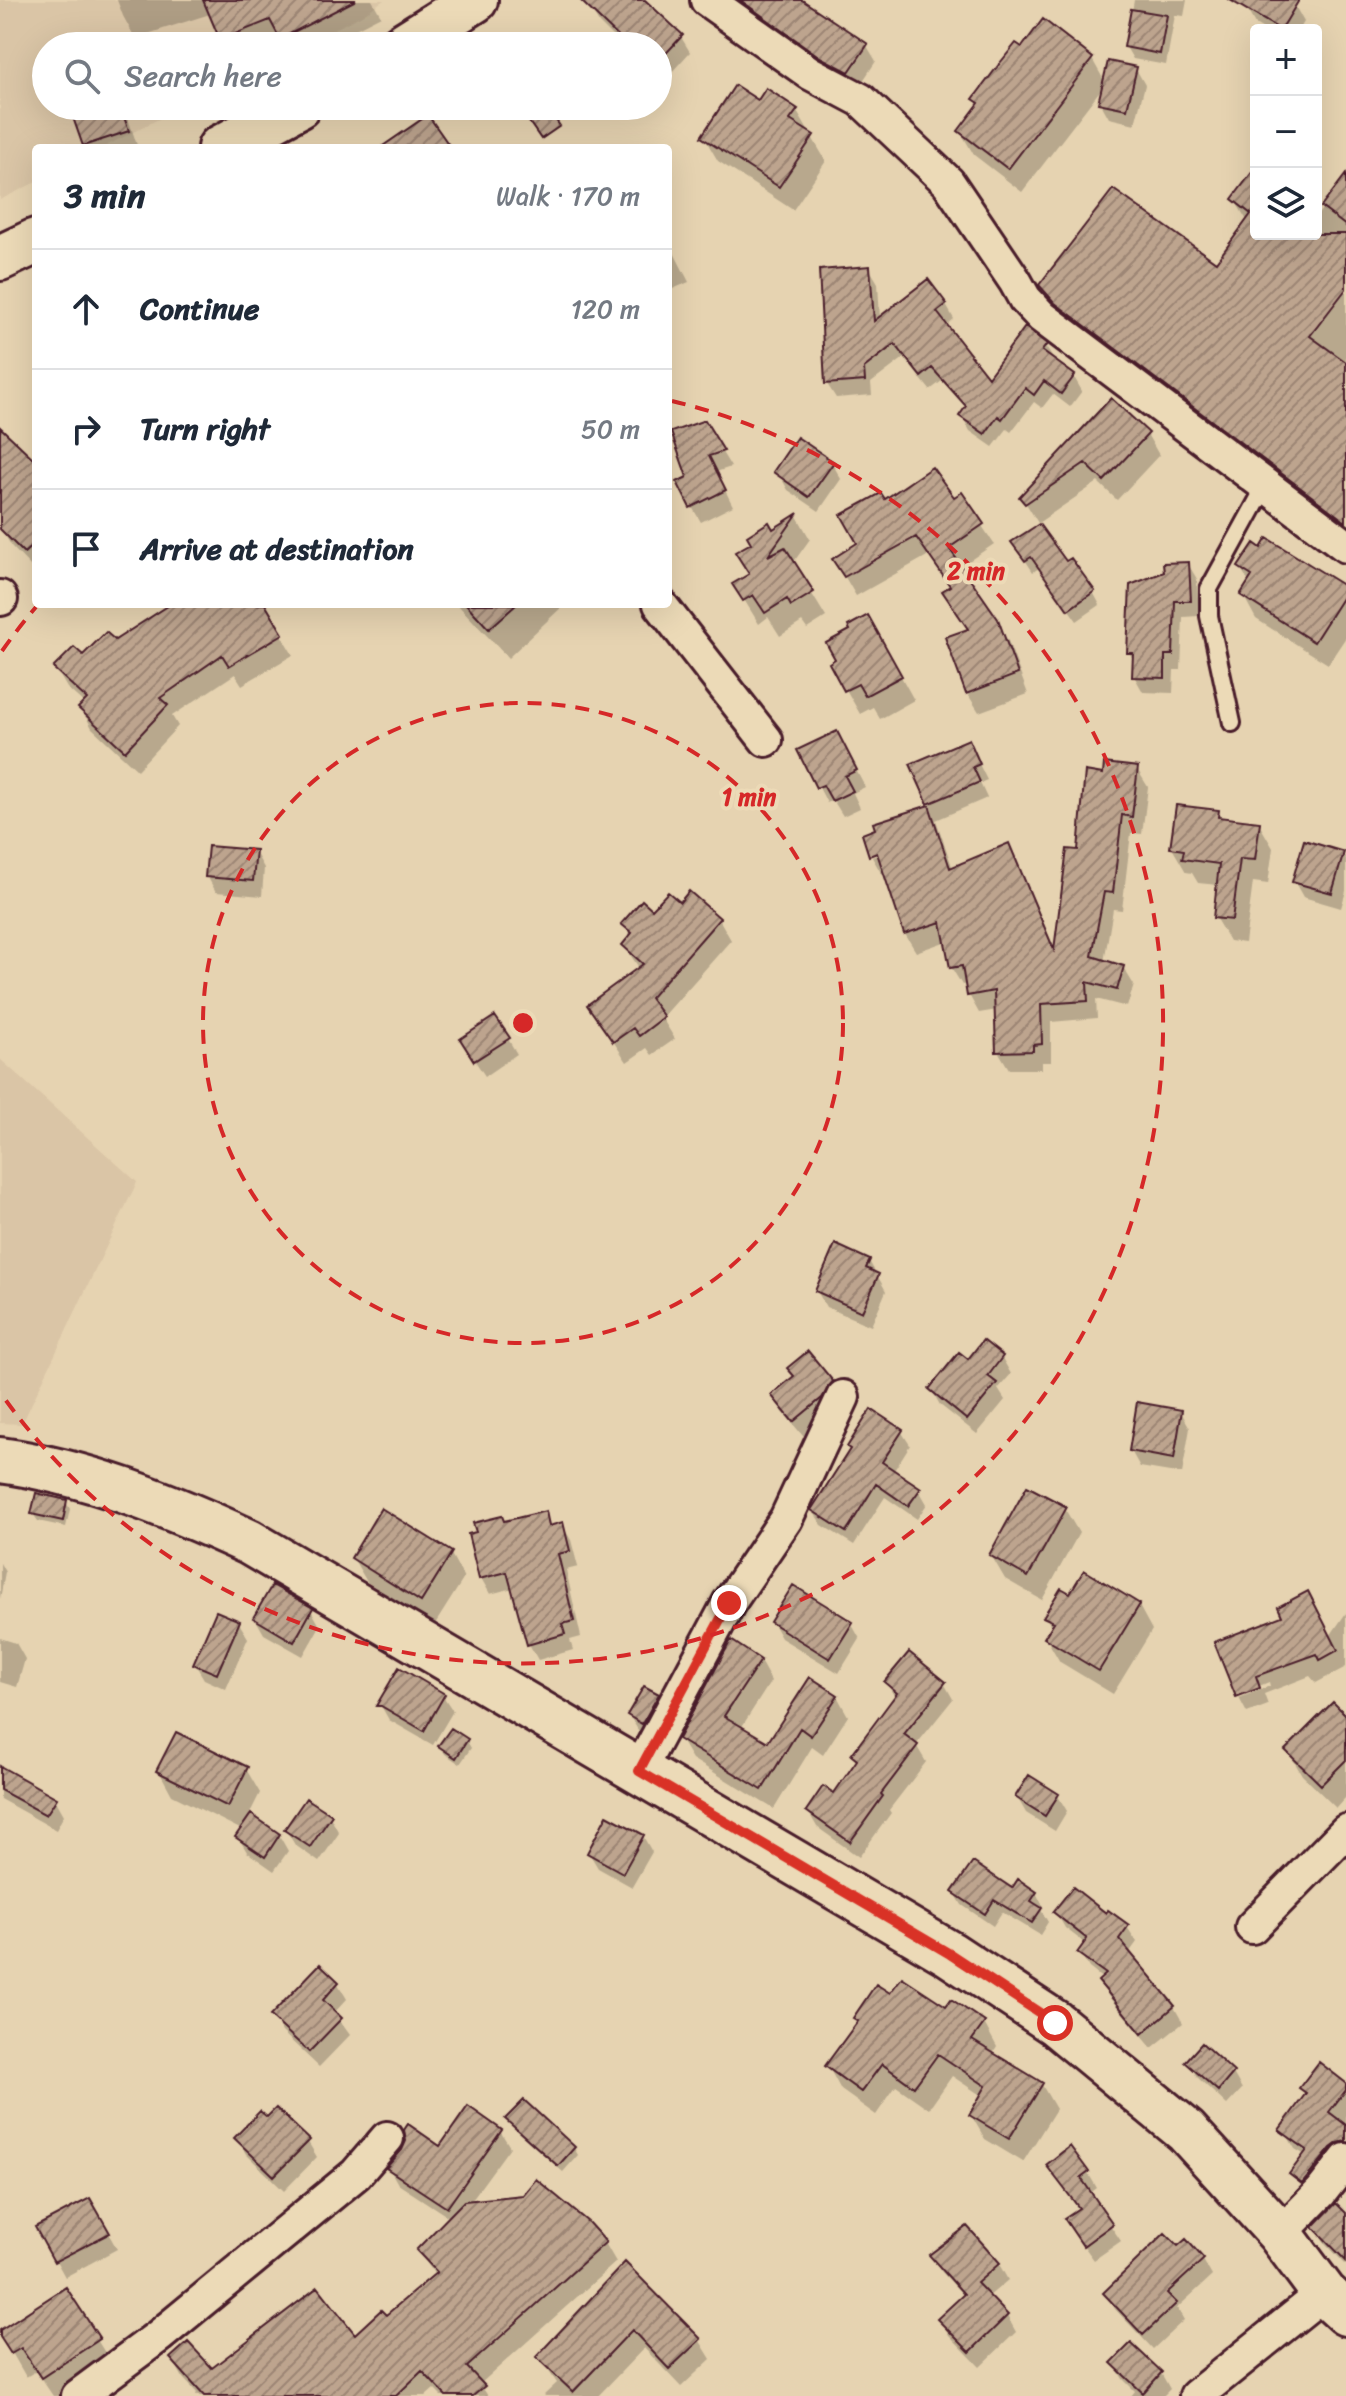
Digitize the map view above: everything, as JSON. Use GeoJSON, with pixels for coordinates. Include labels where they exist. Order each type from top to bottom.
{"type":"FeatureCollection","features":[{"type":"Feature","properties":{"kind":"main road"},"geometry":{"type":"LineString","coordinates":[[424,32],[475,0]]}},
{"type":"Feature","properties":{"kind":"main road"},"geometry":{"type":"LineString","coordinates":[[237,144],[276,120]]}},
{"type":"Feature","properties":{"kind":"main road"},"geometry":{"type":"LineString","coordinates":[[0,258],[32,243]]}},
{"type":"Feature","properties":{"kind":"main road"},"geometry":{"type":"LineString","coordinates":[[0,1460],[133,1492],[249,1542],[950,1954],[1055,2023],[1186,2131],[1280,2234],[1335,2303]]}},
{"type":"Feature","properties":{"kind":"street"},"geometry":{"type":"LineString","coordinates":[[707,0],[810,73],[861,100],[948,182],[1025,299],[1042,317],[1346,546]]}},
{"type":"Feature","properties":{"kind":"street"},"geometry":{"type":"LineString","coordinates":[[663,608],[766,740]]}},
{"type":"Feature","properties":{"kind":"street"},"geometry":{"type":"LineString","coordinates":[[639,1771],[729,1603],[786,1519],[843,1397]]}},
{"type":"Feature","properties":{"kind":"street"},"geometry":{"type":"LineString","coordinates":[[1252,1927],[1346,1831]]}},
{"type":"Feature","properties":{"kind":"street"},"geometry":{"type":"LineString","coordinates":[[78,2396],[159,2336],[356,2174],[387,2138]]}},
{"type":"Feature","properties":{"kind":"street"},"geometry":{"type":"LineString","coordinates":[[1280,2234],[1321,2192],[1346,2160]]}},
{"type":"Feature","properties":{"kind":"street"},"geometry":{"type":"LineString","coordinates":[[1196,2396],[1335,2303]]}},
{"type":"Feature","properties":{"kind":"lane"},"geometry":{"type":"LineString","coordinates":[[1232,723],[1209,616],[1209,589],[1266,485]]}},
{"type":"Feature","properties":{"kind":"shaded area"},"geometry":{"type":"Polygon","coordinates":[[[0,0],[384,0],[329,32],[32,32],[32,120],[157,120],[110,144],[32,144],[32,184],[0,200],[0,0]]]}},
{"type":"Feature","properties":{"kind":"shaded area"},"geometry":{"type":"Polygon","coordinates":[[[0,1059],[137,1182],[22,1424],[0,1423],[0,1059]]]}},
{"type":"Feature","properties":{"kind":"building"},"geometry":{"type":"Polygon","coordinates":[[[203,0],[356,0],[294,32],[276,32],[270,20],[240,32],[217,32],[203,0]]]}},
{"type":"Feature","properties":{"kind":"building"},"geometry":{"type":"Polygon","coordinates":[[[580,0],[645,0],[683,35],[672,47],[672,32],[613,32],[580,0]]]}},
{"type":"Feature","properties":{"kind":"building"},"geometry":{"type":"Polygon","coordinates":[[[740,0],[802,0],[868,44],[849,72],[820,57],[740,0]]]}},
{"type":"Feature","properties":{"kind":"building"},"geometry":{"type":"Polygon","coordinates":[[[1230,0],[1299,0],[1285,24],[1271,24],[1230,0]]]}},
{"type":"Feature","properties":{"kind":"building"},"geometry":{"type":"Polygon","coordinates":[[[1131,9],[1167,15],[1160,54],[1124,47],[1131,9]]]}},
{"type":"Feature","properties":{"kind":"building"},"geometry":{"type":"Polygon","coordinates":[[[1043,19],[1093,58],[1008,169],[958,131],[979,103],[973,99],[1000,63],[1016,43],[1022,47],[1043,19]]]}},
{"type":"Feature","properties":{"kind":"building"},"geometry":{"type":"Polygon","coordinates":[[[1108,61],[1137,67],[1127,109],[1098,103],[1108,61]]]}},
{"type":"Feature","properties":{"kind":"building"},"geometry":{"type":"Polygon","coordinates":[[[735,85],[758,100],[766,88],[798,109],[790,120],[814,135],[779,187],[701,137],[735,85]]]}},
{"type":"Feature","properties":{"kind":"building"},"geometry":{"type":"Polygon","coordinates":[[[74,120],[125,120],[129,131],[82,144],[74,120]]]}},
{"type":"Feature","properties":{"kind":"building"},"geometry":{"type":"Polygon","coordinates":[[[421,120],[431,120],[448,144],[386,144],[421,120]]]}},
{"type":"Feature","properties":{"kind":"building"},"geometry":{"type":"Polygon","coordinates":[[[528,120],[556,120],[560,126],[541,139],[528,120]]]}},
{"type":"Feature","properties":{"kind":"building"},"geometry":{"type":"Polygon","coordinates":[[[1346,174],[1346,226],[1322,206],[1346,174]]]}},
{"type":"Feature","properties":{"kind":"building"},"geometry":{"type":"Polygon","coordinates":[[[1250,175],[1250,213],[1232,199],[1250,175]]]}},
{"type":"Feature","properties":{"kind":"building"},"geometry":{"type":"Polygon","coordinates":[[[1113,189],[1216,262],[1250,215],[1250,240],[1322,240],[1322,234],[1346,234],[1346,289],[1310,336],[1346,362],[1346,522],[1055,303],[1039,285],[1113,189]]]}},
{"type":"Feature","properties":{"kind":"building"},"geometry":{"type":"Polygon","coordinates":[[[870,266],[874,321],[928,279],[947,304],[937,312],[988,377],[1025,327],[1047,344],[1042,351],[1075,375],[1061,394],[1044,381],[1034,395],[1025,388],[1002,419],[998,416],[985,434],[959,416],[966,406],[932,368],[921,377],[895,344],[864,368],[865,381],[825,384],[819,270],[870,266]]]}},
{"type":"Feature","properties":{"kind":"building"},"geometry":{"type":"Polygon","coordinates":[[[1111,398],[1149,433],[1104,481],[1085,463],[1025,504],[1019,497],[1111,398]]]}},
{"type":"Feature","properties":{"kind":"building"},"geometry":{"type":"Polygon","coordinates":[[[705,420],[724,451],[709,456],[726,490],[690,508],[677,482],[687,477],[672,432],[705,420]]]}},
{"type":"Feature","properties":{"kind":"building"},"geometry":{"type":"Polygon","coordinates":[[[0,427],[32,457],[32,546],[24,553],[0,529],[0,427]]]}},
{"type":"Feature","properties":{"kind":"building"},"geometry":{"type":"Polygon","coordinates":[[[797,437],[834,462],[809,497],[773,472],[797,437]]]}},
{"type":"Feature","properties":{"kind":"building"},"geometry":{"type":"Polygon","coordinates":[[[932,467],[954,497],[962,492],[984,524],[949,548],[998,619],[1018,674],[966,694],[945,637],[968,629],[942,591],[950,586],[916,537],[844,577],[832,559],[857,543],[841,515],[881,493],[885,499],[932,467]]]}},
{"type":"Feature","properties":{"kind":"building"},"geometry":{"type":"Polygon","coordinates":[[[798,513],[768,556],[785,547],[814,592],[791,606],[787,599],[765,613],[753,595],[743,601],[732,584],[749,574],[735,552],[751,543],[747,536],[769,522],[773,529],[798,513]]]}},
{"type":"Feature","properties":{"kind":"building"},"geometry":{"type":"Polygon","coordinates":[[[1039,524],[1066,561],[1071,558],[1095,591],[1068,610],[1031,557],[1025,561],[1011,542],[1039,524]]]}},
{"type":"Feature","properties":{"kind":"building"},"geometry":{"type":"Polygon","coordinates":[[[1267,538],[1346,587],[1346,592],[1314,642],[1240,595],[1252,576],[1238,567],[1254,543],[1261,548],[1267,538]]]}},
{"type":"Feature","properties":{"kind":"building"},"geometry":{"type":"Polygon","coordinates":[[[1189,562],[1191,601],[1175,601],[1173,655],[1165,655],[1165,678],[1132,677],[1133,653],[1127,653],[1130,585],[1164,572],[1163,563],[1189,562]]]}},
{"type":"Feature","properties":{"kind":"building"},"geometry":{"type":"Polygon","coordinates":[[[165,608],[267,608],[283,634],[229,666],[222,655],[160,698],[168,705],[125,751],[78,708],[87,699],[53,668],[74,647],[83,655],[106,632],[115,640],[165,608]]]}},
{"type":"Feature","properties":{"kind":"building"},"geometry":{"type":"Polygon","coordinates":[[[470,608],[513,608],[489,629],[470,608]]]}},
{"type":"Feature","properties":{"kind":"building"},"geometry":{"type":"Polygon","coordinates":[[[868,615],[902,676],[865,696],[858,684],[844,691],[829,663],[835,659],[826,643],[850,630],[848,626],[868,615]]]}},
{"type":"Feature","properties":{"kind":"building"},"geometry":{"type":"Polygon","coordinates":[[[837,731],[857,770],[845,776],[853,791],[832,801],[823,785],[816,788],[797,750],[837,731]]]}},
{"type":"Feature","properties":{"kind":"building"},"geometry":{"type":"Polygon","coordinates":[[[969,739],[980,764],[973,767],[980,782],[928,804],[910,764],[969,739]]]}},
{"type":"Feature","properties":{"kind":"building"},"geometry":{"type":"Polygon","coordinates":[[[1104,763],[1138,767],[1132,817],[1122,815],[1113,893],[1104,892],[1092,956],[1124,966],[1117,990],[1087,982],[1088,1001],[1041,1004],[1042,1044],[1033,1045],[1033,1051],[996,1052],[994,991],[967,996],[962,966],[950,968],[941,922],[904,934],[877,853],[869,856],[862,834],[875,829],[873,823],[929,805],[950,868],[1009,843],[1054,950],[1067,849],[1078,850],[1085,771],[1103,774],[1104,763]]]}},
{"type":"Feature","properties":{"kind":"building"},"geometry":{"type":"Polygon","coordinates":[[[1176,805],[1219,810],[1218,817],[1260,822],[1255,860],[1240,859],[1232,920],[1213,918],[1219,864],[1182,859],[1184,850],[1170,848],[1176,805]]]}},
{"type":"Feature","properties":{"kind":"building"},"geometry":{"type":"Polygon","coordinates":[[[1304,840],[1344,852],[1332,893],[1292,882],[1304,840]]]}},
{"type":"Feature","properties":{"kind":"building"},"geometry":{"type":"Polygon","coordinates":[[[208,846],[256,850],[253,881],[205,877],[208,846]]]}},
{"type":"Feature","properties":{"kind":"building"},"geometry":{"type":"Polygon","coordinates":[[[689,891],[720,918],[650,998],[664,1017],[639,1036],[633,1028],[613,1042],[587,1005],[643,964],[622,945],[632,933],[621,924],[642,900],[652,909],[668,892],[680,902],[689,891]]]}},
{"type":"Feature","properties":{"kind":"building"},"geometry":{"type":"Polygon","coordinates":[[[495,1016],[510,1038],[474,1061],[460,1039],[495,1016]]]}},
{"type":"Feature","properties":{"kind":"building"},"geometry":{"type":"Polygon","coordinates":[[[835,1244],[870,1260],[866,1268],[879,1274],[862,1312],[815,1291],[835,1244]]]}},
{"type":"Feature","properties":{"kind":"building"},"geometry":{"type":"Polygon","coordinates":[[[983,1340],[1003,1356],[988,1376],[997,1383],[967,1420],[929,1389],[959,1352],[968,1359],[983,1340]]]}},
{"type":"Feature","properties":{"kind":"building"},"geometry":{"type":"Polygon","coordinates":[[[808,1351],[833,1381],[822,1398],[793,1422],[771,1395],[794,1376],[787,1368],[808,1351]]]}},
{"type":"Feature","properties":{"kind":"building"},"geometry":{"type":"Polygon","coordinates":[[[1137,1402],[1182,1410],[1174,1459],[1129,1451],[1137,1402]]]}},
{"type":"Feature","properties":{"kind":"building"},"geometry":{"type":"Polygon","coordinates":[[[871,1409],[903,1430],[882,1462],[921,1488],[908,1506],[876,1484],[846,1532],[811,1510],[871,1409]]]}},
{"type":"Feature","properties":{"kind":"building"},"geometry":{"type":"Polygon","coordinates":[[[1027,1486],[1067,1507],[1028,1577],[989,1555],[1027,1486]]]}},
{"type":"Feature","properties":{"kind":"building"},"geometry":{"type":"Polygon","coordinates":[[[36,1493],[67,1500],[63,1521],[31,1514],[36,1493]]]}},
{"type":"Feature","properties":{"kind":"building"},"geometry":{"type":"Polygon","coordinates":[[[381,1508],[452,1552],[421,1602],[351,1558],[381,1508]]]}},
{"type":"Feature","properties":{"kind":"building"},"geometry":{"type":"Polygon","coordinates":[[[546,1511],[549,1526],[563,1522],[570,1551],[558,1554],[574,1621],[562,1624],[565,1634],[527,1645],[507,1572],[479,1579],[468,1534],[476,1532],[473,1523],[502,1516],[504,1521],[546,1511]]]}},
{"type":"Feature","properties":{"kind":"building"},"geometry":{"type":"Polygon","coordinates":[[[1084,1570],[1140,1604],[1099,1671],[1044,1638],[1054,1622],[1043,1617],[1061,1588],[1070,1593],[1084,1570]]]}},
{"type":"Feature","properties":{"kind":"building"},"geometry":{"type":"Polygon","coordinates":[[[272,1585],[313,1608],[294,1642],[253,1618],[272,1585]]]}},
{"type":"Feature","properties":{"kind":"building"},"geometry":{"type":"Polygon","coordinates":[[[793,1585],[853,1622],[830,1659],[770,1622],[793,1585]]]}},
{"type":"Feature","properties":{"kind":"building"},"geometry":{"type":"Polygon","coordinates":[[[1308,1591],[1338,1650],[1320,1660],[1317,1654],[1256,1676],[1260,1688],[1236,1697],[1214,1642],[1282,1616],[1278,1607],[1308,1591]]]}},
{"type":"Feature","properties":{"kind":"building"},"geometry":{"type":"Polygon","coordinates":[[[216,1611],[240,1621],[217,1674],[193,1664],[216,1611]]]}},
{"type":"Feature","properties":{"kind":"building"},"geometry":{"type":"Polygon","coordinates":[[[731,1640],[761,1660],[724,1716],[768,1742],[810,1677],[838,1695],[811,1736],[800,1728],[762,1790],[678,1739],[731,1640]]]}},
{"type":"Feature","properties":{"kind":"building"},"geometry":{"type":"Polygon","coordinates":[[[909,1652],[946,1682],[904,1734],[918,1745],[850,1842],[806,1811],[823,1786],[834,1793],[857,1760],[851,1755],[897,1693],[884,1682],[909,1652]]]}},
{"type":"Feature","properties":{"kind":"building"},"geometry":{"type":"Polygon","coordinates":[[[399,1667],[445,1694],[424,1731],[376,1706],[399,1667]]]}},
{"type":"Feature","properties":{"kind":"building"},"geometry":{"type":"Polygon","coordinates":[[[644,1686],[659,1694],[642,1724],[627,1715],[644,1686]]]}},
{"type":"Feature","properties":{"kind":"building"},"geometry":{"type":"Polygon","coordinates":[[[1333,1702],[1346,1715],[1346,1760],[1321,1785],[1285,1750],[1333,1702]]]}},
{"type":"Feature","properties":{"kind":"building"},"geometry":{"type":"Polygon","coordinates":[[[451,1728],[468,1739],[456,1758],[438,1746],[451,1728]]]}},
{"type":"Feature","properties":{"kind":"building"},"geometry":{"type":"Polygon","coordinates":[[[176,1732],[248,1767],[228,1807],[156,1771],[176,1732]]]}},
{"type":"Feature","properties":{"kind":"building"},"geometry":{"type":"Polygon","coordinates":[[[0,1766],[57,1798],[46,1815],[0,1790],[0,1766]]]}},
{"type":"Feature","properties":{"kind":"building"},"geometry":{"type":"Polygon","coordinates":[[[1029,1775],[1059,1794],[1045,1816],[1015,1797],[1029,1775]]]}},
{"type":"Feature","properties":{"kind":"building"},"geometry":{"type":"Polygon","coordinates":[[[306,1798],[332,1815],[310,1847],[284,1830],[306,1798]]]}},
{"type":"Feature","properties":{"kind":"building"},"geometry":{"type":"Polygon","coordinates":[[[251,1814],[280,1834],[265,1857],[235,1837],[251,1814]]]}},
{"type":"Feature","properties":{"kind":"building"},"geometry":{"type":"Polygon","coordinates":[[[607,1815],[644,1835],[623,1873],[587,1853],[607,1815]]]}},
{"type":"Feature","properties":{"kind":"building"},"geometry":{"type":"Polygon","coordinates":[[[973,1862],[1012,1888],[1018,1879],[1037,1892],[1031,1901],[1042,1908],[1032,1923],[994,1900],[985,1914],[952,1892],[973,1862]]]}},
{"type":"Feature","properties":{"kind":"building"},"geometry":{"type":"Polygon","coordinates":[[[1073,1887],[1106,1913],[1108,1910],[1129,1925],[1119,1939],[1175,2006],[1142,2034],[1098,1981],[1106,1974],[1077,1953],[1087,1939],[1053,1912],[1073,1887]]]}},
{"type":"Feature","properties":{"kind":"building"},"geometry":{"type":"Polygon","coordinates":[[[320,1964],[339,1982],[323,2000],[342,2018],[309,2052],[270,2016],[320,1964]]]}},
{"type":"Feature","properties":{"kind":"building"},"geometry":{"type":"Polygon","coordinates":[[[902,1977],[946,2006],[951,1999],[985,2022],[972,2040],[1043,2083],[1009,2139],[969,2115],[986,2086],[938,2054],[914,2087],[882,2064],[861,2092],[825,2066],[858,2021],[853,2018],[876,1984],[890,1993],[902,1977]]]}},
{"type":"Feature","properties":{"kind":"building"},"geometry":{"type":"Polygon","coordinates":[[[1202,2043],[1234,2072],[1218,2091],[1185,2062],[1202,2043]]]}},
{"type":"Feature","properties":{"kind":"building"},"geometry":{"type":"Polygon","coordinates":[[[1319,2062],[1346,2083],[1346,2090],[1329,2112],[1346,2125],[1346,2141],[1331,2148],[1302,2184],[1289,2174],[1307,2150],[1279,2130],[1306,2093],[1299,2088],[1319,2062]]]}},
{"type":"Feature","properties":{"kind":"building"},"geometry":{"type":"Polygon","coordinates":[[[524,2100],[575,2147],[558,2166],[505,2119],[524,2100]]]}},
{"type":"Feature","properties":{"kind":"building"},"geometry":{"type":"Polygon","coordinates":[[[468,2106],[502,2130],[447,2208],[386,2168],[402,2150],[406,2141],[404,2130],[408,2124],[440,2146],[468,2106]]]}},
{"type":"Feature","properties":{"kind":"building"},"geometry":{"type":"Polygon","coordinates":[[[276,2108],[310,2140],[274,2176],[234,2138],[260,2111],[267,2117],[276,2108]]]}},
{"type":"Feature","properties":{"kind":"building"},"geometry":{"type":"Polygon","coordinates":[[[1070,2146],[1089,2172],[1081,2178],[1113,2224],[1083,2246],[1064,2218],[1079,2208],[1046,2165],[1070,2146]]]}},
{"type":"Feature","properties":{"kind":"building"},"geometry":{"type":"Polygon","coordinates":[[[536,2179],[588,2222],[606,2242],[467,2367],[485,2386],[473,2396],[446,2396],[422,2371],[396,2396],[204,2396],[170,2358],[188,2342],[212,2368],[318,2287],[355,2334],[381,2310],[386,2315],[437,2272],[416,2250],[464,2201],[523,2195],[536,2179]]]}},
{"type":"Feature","properties":{"kind":"building"},"geometry":{"type":"Polygon","coordinates":[[[90,2198],[110,2233],[54,2262],[35,2227],[90,2198]]]}},
{"type":"Feature","properties":{"kind":"building"},"geometry":{"type":"Polygon","coordinates":[[[1336,2203],[1346,2213],[1346,2261],[1313,2227],[1336,2203]]]}},
{"type":"Feature","properties":{"kind":"building"},"geometry":{"type":"Polygon","coordinates":[[[967,2226],[1000,2263],[977,2283],[1008,2315],[970,2352],[937,2319],[964,2294],[929,2255],[967,2226]]]}},
{"type":"Feature","properties":{"kind":"building"},"geometry":{"type":"Polygon","coordinates":[[[1165,2233],[1178,2246],[1186,2239],[1204,2259],[1167,2293],[1177,2303],[1143,2335],[1103,2293],[1165,2233]]]}},
{"type":"Feature","properties":{"kind":"building"},"geometry":{"type":"Polygon","coordinates":[[[625,2262],[701,2339],[669,2369],[632,2330],[573,2392],[536,2357],[625,2262]]]}},
{"type":"Feature","properties":{"kind":"building"},"geometry":{"type":"Polygon","coordinates":[[[66,2287],[100,2339],[41,2378],[21,2348],[11,2354],[0,2337],[0,2330],[66,2287]]]}},
{"type":"Feature","properties":{"kind":"building"},"geometry":{"type":"Polygon","coordinates":[[[1131,2343],[1162,2372],[1143,2393],[1111,2363],[1131,2343]]]}},
{"type":"Feature","properties":{"kind":"route"},"geometry":{"type":"LineString","coordinates":[[729,1603],[639,1771],[950,1954],[1055,2023]]}}]}
